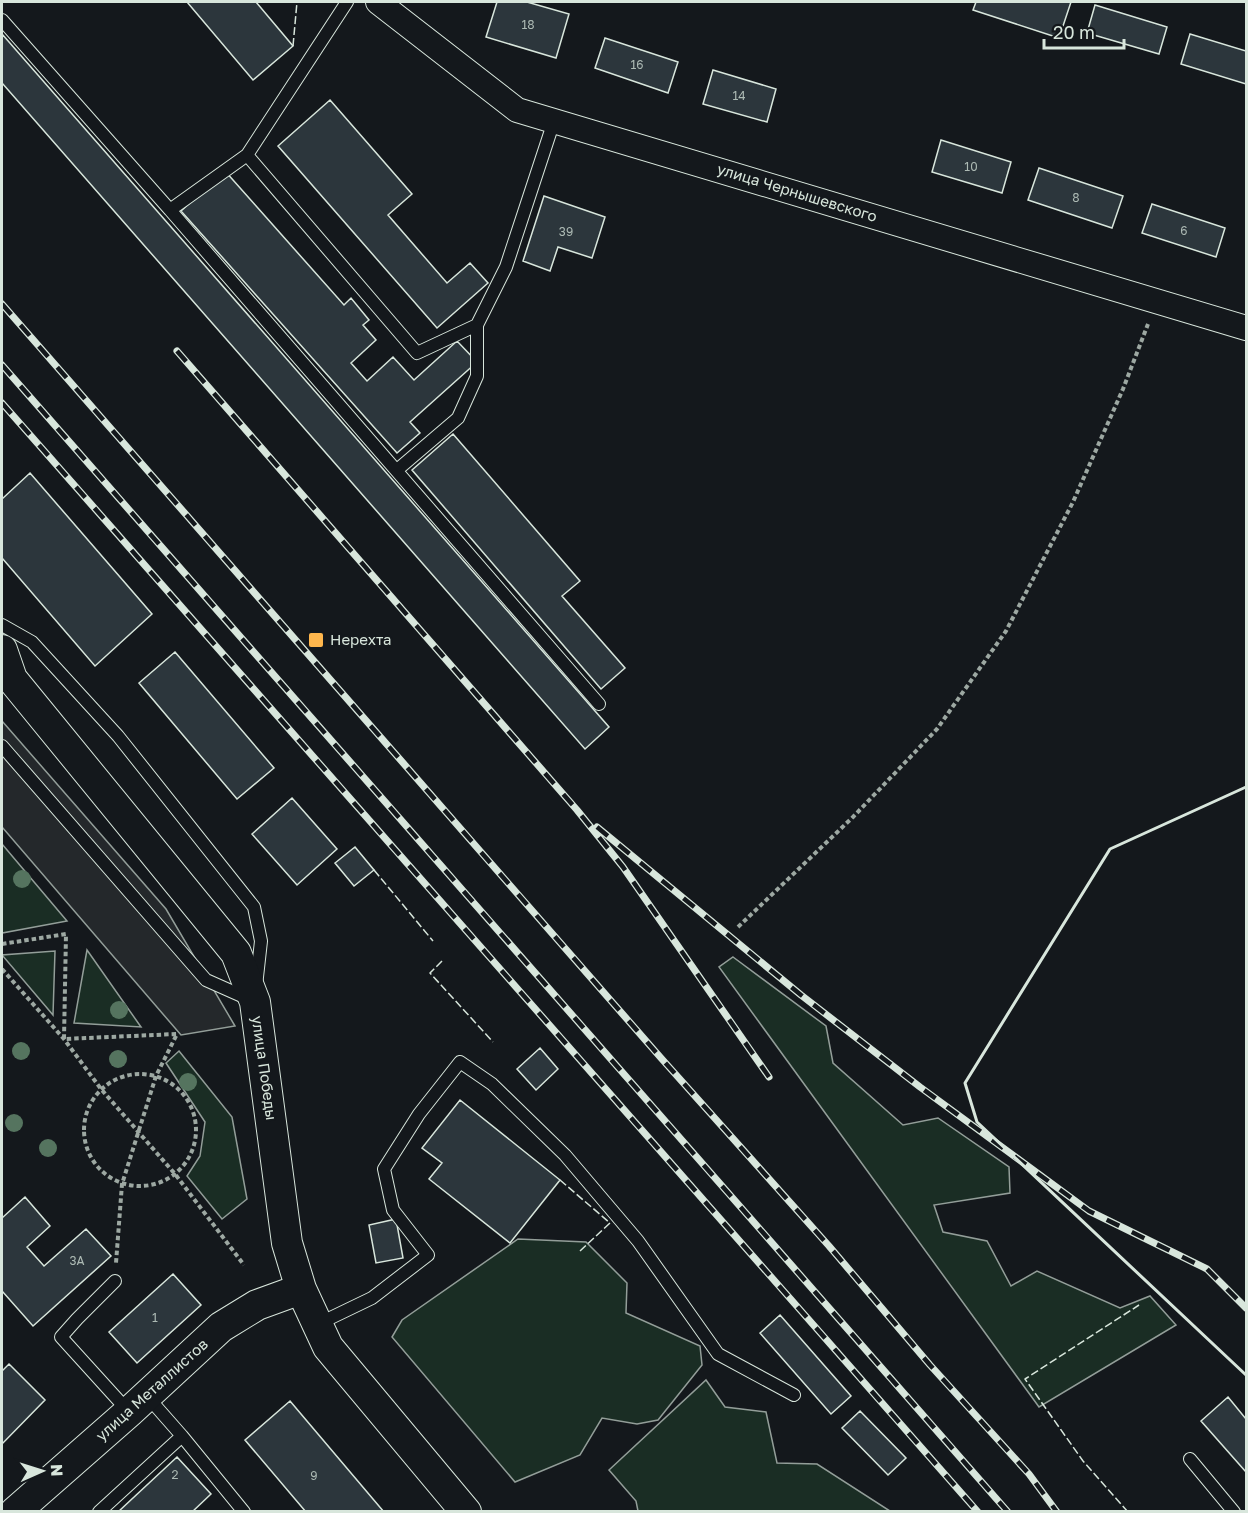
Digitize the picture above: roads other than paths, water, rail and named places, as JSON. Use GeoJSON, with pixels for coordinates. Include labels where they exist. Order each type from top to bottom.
{"type":"FeatureCollection","features":[{"type":"Feature","properties":{"kind":"street","name":"улица Чернышевского"},"geometry":{"type":"LineString","coordinates":[[378,2],[517,110],[1246,328]]}},
{"type":"Feature","properties":{"kind":"street","name":"улица Победы"},"geometry":{"type":"LineString","coordinates":[[2,650],[12,679],[236,953],[255,1002],[287,1243],[301,1289],[328,1347],[466,1512]]}},
{"type":"Feature","properties":{"kind":"street","name":"улица Металлистов"},"geometry":{"type":"LineString","coordinates":[[15,1512],[221,1327],[257,1305],[301,1289]]}},
{"type":"Feature","properties":{"kind":"lane"},"geometry":{"type":"LineString","coordinates":[[170,210],[247,155],[347,2]]}},
{"type":"Feature","properties":{"kind":"lane"},"geometry":{"type":"LineString","coordinates":[[2,20],[599,704]]}},
{"type":"Feature","properties":{"kind":"lane"},"geometry":{"type":"LineString","coordinates":[[397,470],[458,418],[477,376],[477,325],[506,267],[554,121]]}},
{"type":"Feature","properties":{"kind":"lane"},"geometry":{"type":"LineString","coordinates":[[247,155],[417,353],[477,325]]}},
{"type":"Feature","properties":{"kind":"lane"},"geometry":{"type":"LineString","coordinates":[[2,624],[32,642],[118,736],[254,907],[261,941],[255,1002],[206,980],[2,746]]}},
{"type":"Feature","properties":{"kind":"lane"},"geometry":{"type":"LineString","coordinates":[[317,1324],[372,1298],[428,1256],[393,1210],[384,1169],[419,1114],[460,1062],[492,1084],[565,1155],[638,1241],[718,1354],[794,1395]]}},
{"type":"Feature","properties":{"kind":"lane"},"geometry":{"type":"LineString","coordinates":[[115,1281],[61,1337],[137,1404],[182,1436],[241,1510]]}},
{"type":"Feature","properties":{"kind":"lane"},"geometry":{"type":"LineString","coordinates":[[99,1512],[182,1436]]}},
{"type":"Feature","properties":{"kind":"lane"},"geometry":{"type":"LineString","coordinates":[[1190,1459],[1234,1512]]}},
{"type":"Feature","properties":{"kind":"railway"},"geometry":{"type":"LineString","coordinates":[[2,304],[661,1058],[829,1246],[930,1365],[1029,1474],[1057,1512]]}},
{"type":"Feature","properties":{"kind":"railway"},"geometry":{"type":"LineString","coordinates":[[177,351],[577,810],[623,867],[769,1077]]}},
{"type":"Feature","properties":{"kind":"railway"},"geometry":{"type":"LineString","coordinates":[[2,365],[1008,1512]]}},
{"type":"Feature","properties":{"kind":"railway"},"geometry":{"type":"LineString","coordinates":[[2,403],[978,1512]]}},
{"type":"Feature","properties":{"kind":"railway"},"geometry":{"type":"LineString","coordinates":[[597,827],[801,995],[920,1087],[1089,1211],[1207,1269],[1246,1308]]}},
{"type":"Feature","properties":{"kind":"place","name":"Нерехта"},"geometry":{"type":"Point","coordinates":[316,640]}}]}
